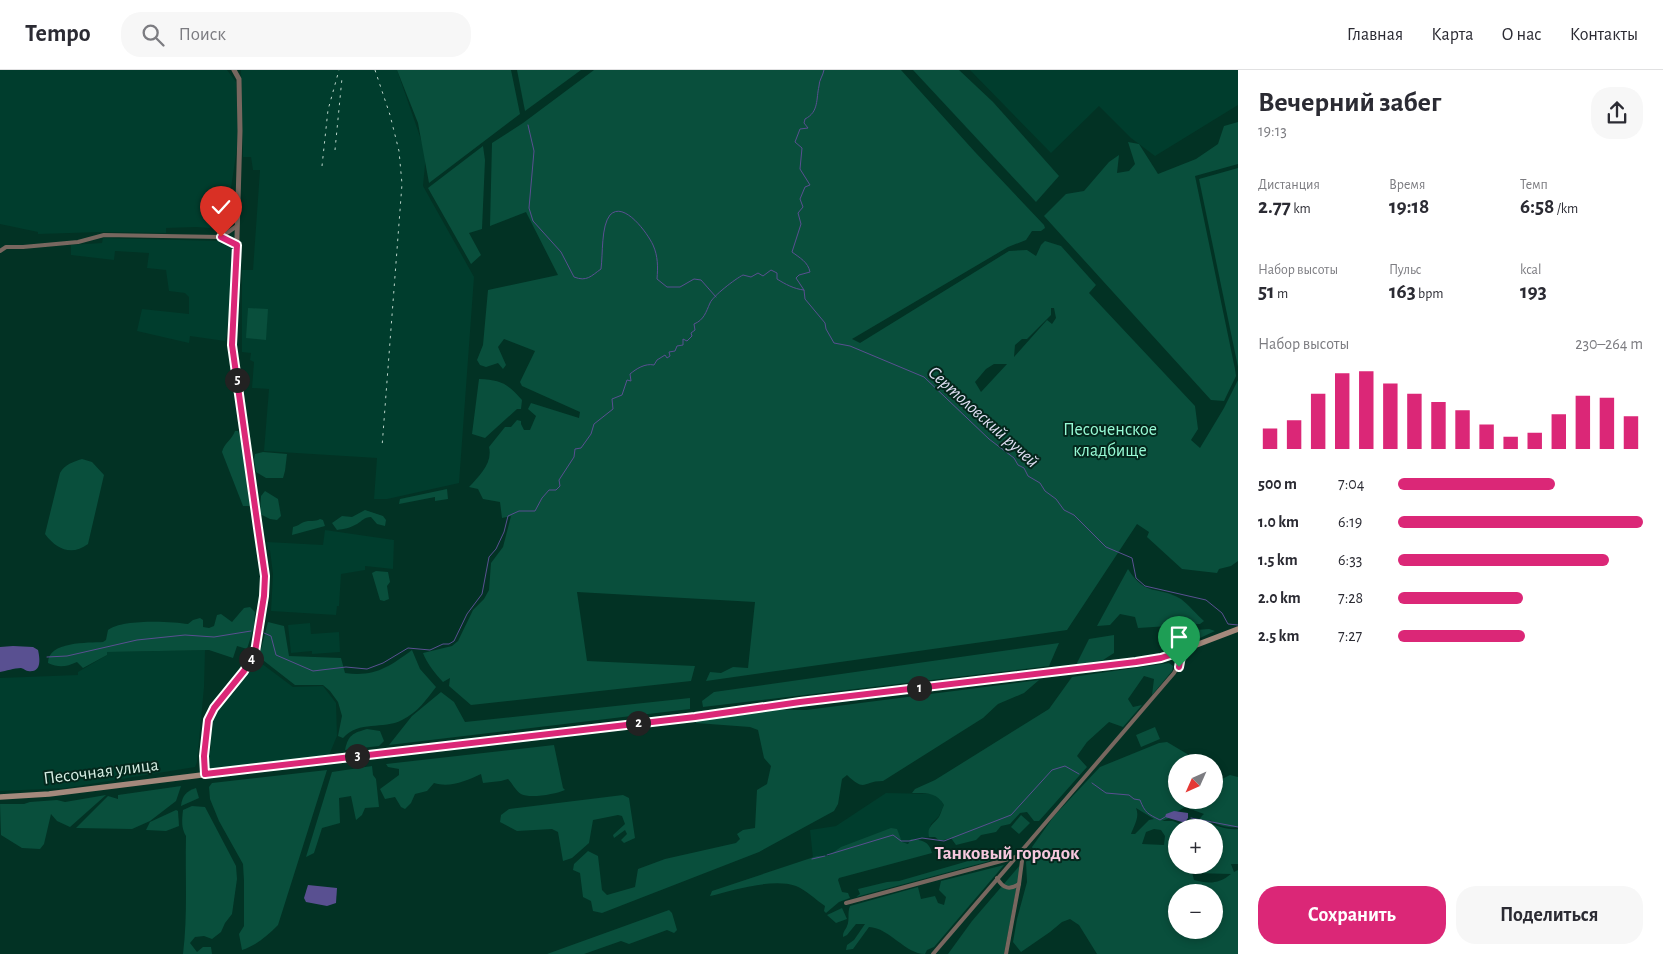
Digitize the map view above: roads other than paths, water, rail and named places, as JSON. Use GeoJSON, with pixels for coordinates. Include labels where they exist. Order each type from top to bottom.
{"type":"FeatureCollection","features":[{"type":"Feature","properties":{"kind":"main road","name":"Песочная улица"},"geometry":{"type":"LineString","coordinates":[[0,797],[49,794],[1136,662],[1161,658],[1238,629]]}},
{"type":"Feature","properties":{"kind":"street"},"geometry":{"type":"LineString","coordinates":[[205,774],[204,756],[208,720],[214,708],[244,671],[255,652],[264,596],[265,576],[232,345],[240,122],[239,79],[234,70]]}},
{"type":"Feature","properties":{"kind":"street"},"geometry":{"type":"LineString","coordinates":[[221,237],[237,226]]}},
{"type":"Feature","properties":{"kind":"street"},"geometry":{"type":"LineString","coordinates":[[0,251],[6,247],[23,248],[78,242],[104,236],[221,237],[237,245]]}},
{"type":"Feature","properties":{"kind":"street"},"geometry":{"type":"LineString","coordinates":[[933,954],[1174,673],[1181,661],[1182,651]]}},
{"type":"Feature","properties":{"kind":"street"},"geometry":{"type":"LineString","coordinates":[[1006,954],[1022,861],[1018,855]]}},
{"type":"Feature","properties":{"kind":"street"},"geometry":{"type":"LineString","coordinates":[[846,903],[1018,855]]}},
{"type":"Feature","properties":{"kind":"street"},"geometry":{"type":"LineString","coordinates":[[997,878],[1008,889],[1019,884]]}},
{"type":"Feature","properties":{"kind":"waterway"},"geometry":{"type":"LineString","coordinates":[[804,290],[796,278],[799,275],[810,272],[803,260],[792,252],[801,224],[798,213],[803,207],[800,199],[805,187],[810,185],[800,169],[802,148],[795,142],[800,129],[808,128],[804,123],[805,119],[815,109],[824,70]]}},
{"type":"Feature","properties":{"kind":"waterway"},"geometry":{"type":"LineString","coordinates":[[528,125],[534,151],[529,208],[533,221],[561,252],[574,277],[586,279],[601,269],[607,220],[610,215],[622,212],[635,220],[653,245],[656,253],[657,279],[667,287],[680,287],[694,279],[701,280],[716,297]]}},
{"type":"Feature","properties":{"kind":"waterway","name":"Сертоловский ручей"},"geometry":{"type":"LineString","coordinates":[[264,633],[271,636],[276,655],[313,671],[346,667],[367,669],[383,663],[408,648],[430,650],[454,641],[467,614],[482,594],[489,557],[496,549],[504,532],[508,516],[519,511],[535,511],[549,490],[556,490],[560,486],[559,480],[574,457],[575,449],[581,448],[591,434],[594,424],[613,409],[612,399],[622,395],[627,380],[631,381],[630,374],[638,368],[654,365],[657,360],[665,355],[667,358],[670,356],[669,352],[675,351],[677,346],[683,345],[683,339],[687,341],[692,336],[691,333],[695,330],[694,324],[706,313],[712,300],[730,284],[743,275],[751,277],[758,273],[763,276],[771,270],[777,273],[777,279],[780,281],[804,290],[805,299],[825,323],[826,329],[834,343],[850,346],[924,377],[989,439],[1014,458],[1018,465],[1024,468],[1028,476],[1040,483],[1045,491],[1056,499],[1064,510],[1074,515],[1106,547],[1132,558],[1136,578],[1145,586],[1206,600],[1222,613],[1228,624],[1238,625]]}},
{"type":"Feature","properties":{"kind":"waterway","name":"Сертоловский ручей"},"geometry":{"type":"LineString","coordinates":[[47,657],[67,656],[137,640],[185,635],[214,637],[251,631]]}},
{"type":"Feature","properties":{"kind":"waterway"},"geometry":{"type":"LineString","coordinates":[[827,855],[893,835],[901,841],[922,838],[944,841],[1011,815],[1052,770],[1065,766],[1079,774]]}},
{"type":"Feature","properties":{"kind":"waterway"},"geometry":{"type":"LineString","coordinates":[[1092,783],[1106,793],[1129,795],[1134,799],[1140,800],[1145,810],[1150,814],[1160,820],[1165,817]]}},
{"type":"Feature","properties":{"kind":"waterway"},"geometry":{"type":"LineString","coordinates":[[1191,818],[1238,827]]}},
{"type":"Feature","properties":{"kind":"waterway"},"geometry":{"type":"LineString","coordinates":[[812,859],[825,856]]}},
{"type":"Feature","properties":{"kind":"railway"},"geometry":{"type":"LineString","coordinates":[[322,166],[328,110],[339,70]]}},
{"type":"Feature","properties":{"kind":"railway"},"geometry":{"type":"LineString","coordinates":[[375,70],[390,115],[399,151],[402,184],[382,447]]}},
{"type":"Feature","properties":{"kind":"railway"},"geometry":{"type":"LineString","coordinates":[[335,150],[342,78]]}},
{"type":"Feature","properties":{"kind":"district","name":"Танковый городок"},"geometry":{"type":"Point","coordinates":[1007,853]}},
{"type":"Feature","properties":{"kind":"park label","name":"Песоченское кладбище"},"geometry":{"type":"Point","coordinates":[1110,440]}}]}
